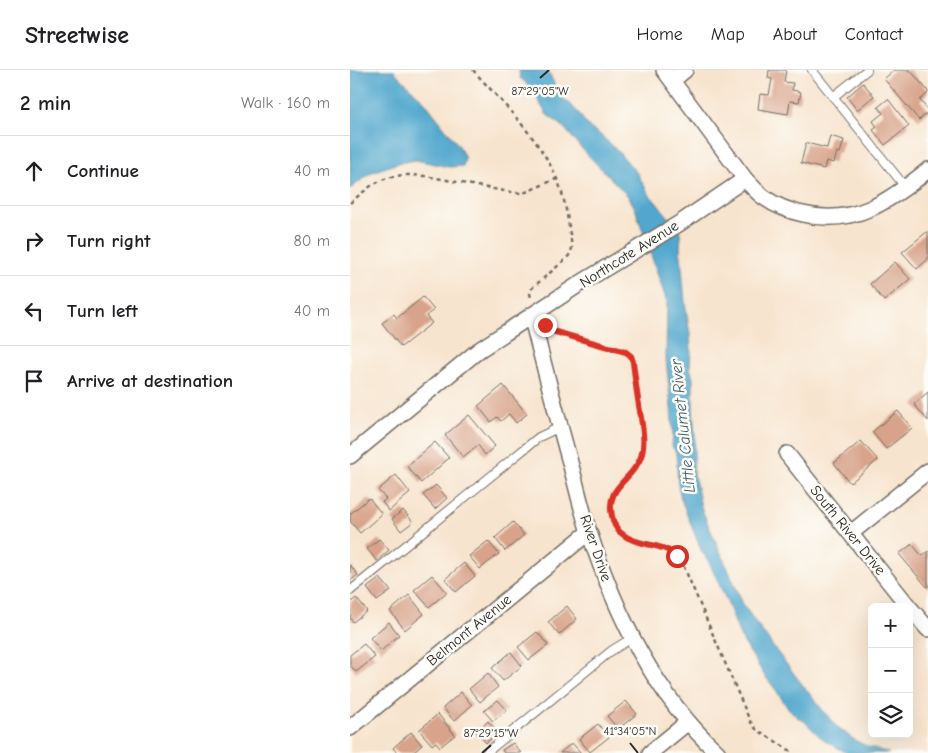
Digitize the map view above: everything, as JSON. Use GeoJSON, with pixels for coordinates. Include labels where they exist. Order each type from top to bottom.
{"type":"FeatureCollection","features":[{"type":"Feature","properties":{"kind":"street"},"geometry":{"type":"LineString","coordinates":[[685,70],[669,75],[745,179],[764,197],[786,210],[811,216],[853,215],[876,206],[906,188],[928,170]]}},
{"type":"Feature","properties":{"kind":"street","name":"Northcote Avenue"},"geometry":{"type":"LineString","coordinates":[[350,456],[531,308],[614,263],[680,223],[745,179]]}},
{"type":"Feature","properties":{"kind":"street","name":"River Drive"},"geometry":{"type":"LineString","coordinates":[[531,308],[560,427],[589,532],[627,628],[665,694],[688,722],[718,753]]}},
{"type":"Feature","properties":{"kind":"street","name":"South River Drive"},"geometry":{"type":"LineString","coordinates":[[787,454],[906,603]]}},
{"type":"Feature","properties":{"kind":"street"},"geometry":{"type":"LineString","coordinates":[[851,533],[928,471]]}},
{"type":"Feature","properties":{"kind":"street","name":"Belmont Avenue"},"geometry":{"type":"LineString","coordinates":[[350,728],[589,532]]}},
{"type":"Feature","properties":{"kind":"street","name":"South River Drive"},"geometry":{"type":"LineString","coordinates":[[913,612],[928,629]]}},
{"type":"Feature","properties":{"kind":"street"},"geometry":{"type":"LineString","coordinates":[[650,753],[688,722]]}},
{"type":"Feature","properties":{"kind":"lane"},"geometry":{"type":"LineString","coordinates":[[812,70],[906,188]]}},
{"type":"Feature","properties":{"kind":"lane"},"geometry":{"type":"LineString","coordinates":[[833,97],[867,70]]}},
{"type":"Feature","properties":{"kind":"lane"},"geometry":{"type":"LineString","coordinates":[[350,591],[539,437],[560,427]]}},
{"type":"Feature","properties":{"kind":"lane"},"geometry":{"type":"LineString","coordinates":[[486,753],[611,651],[632,638]]}},
{"type":"Feature","properties":{"kind":"path"},"geometry":{"type":"LineString","coordinates":[[472,70],[525,129],[541,150],[556,178],[565,207],[572,247],[571,253],[559,267],[532,288],[530,293],[531,308]]}},
{"type":"Feature","properties":{"kind":"path"},"geometry":{"type":"LineString","coordinates":[[350,203],[378,182],[402,175],[434,178],[518,193],[526,192],[556,178]]}},
{"type":"Feature","properties":{"kind":"path"},"geometry":{"type":"LineString","coordinates":[[545,325],[552,331],[626,352],[631,356],[643,436],[643,448],[638,463],[613,494],[611,502],[613,521],[619,532],[627,537],[638,543],[672,552],[681,560],[750,721],[756,729],[794,753]]}},
{"type":"Feature","properties":{"kind":"water"},"geometry":{"type":"Polygon","coordinates":[[[350,70],[393,70],[424,101],[459,146],[465,158],[463,166],[449,167],[416,160],[398,163],[372,172],[350,189],[350,70]]]}},
{"type":"Feature","properties":{"kind":"water","name":"Little Calumet River"},"geometry":{"type":"Polygon","coordinates":[[[519,70],[548,70],[563,98],[578,112],[591,129],[616,149],[637,173],[649,194],[679,229],[685,302],[690,335],[690,367],[693,379],[695,436],[693,473],[701,507],[744,606],[774,648],[836,726],[853,739],[868,747],[889,753],[847,753],[819,736],[787,707],[764,675],[740,636],[709,562],[701,550],[681,499],[676,453],[672,446],[673,436],[666,359],[667,302],[635,208],[628,196],[567,131],[547,115],[533,92],[520,78],[519,70]]]}},
{"type":"Feature","properties":{"kind":"building"},"geometry":{"type":"Polygon","coordinates":[[[769,70],[786,70],[784,82],[793,83],[792,90],[801,92],[799,102],[790,101],[788,114],[758,109],[760,94],[769,95],[772,79],[768,78],[769,70]]]}},
{"type":"Feature","properties":{"kind":"building"},"geometry":{"type":"Polygon","coordinates":[[[894,70],[910,70],[928,91],[920,100],[928,112],[919,120],[884,79],[894,70]]]}},
{"type":"Feature","properties":{"kind":"building"},"geometry":{"type":"Polygon","coordinates":[[[863,83],[874,96],[857,110],[847,97],[863,83]]]}},
{"type":"Feature","properties":{"kind":"building"},"geometry":{"type":"Polygon","coordinates":[[[888,99],[909,126],[885,145],[873,130],[877,127],[873,121],[883,113],[878,107],[888,99]]]}},
{"type":"Feature","properties":{"kind":"building"},"geometry":{"type":"Polygon","coordinates":[[[830,136],[844,140],[840,153],[837,152],[834,163],[826,161],[824,169],[801,163],[806,143],[827,148],[830,136]]]}},
{"type":"Feature","properties":{"kind":"building"},"geometry":{"type":"Polygon","coordinates":[[[928,231],[928,259],[917,269],[902,252],[928,231]]]}},
{"type":"Feature","properties":{"kind":"building"},"geometry":{"type":"Polygon","coordinates":[[[895,262],[910,279],[884,301],[870,284],[895,262]]]}},
{"type":"Feature","properties":{"kind":"building"},"geometry":{"type":"Polygon","coordinates":[[[423,297],[434,310],[426,316],[432,323],[401,347],[382,323],[394,314],[397,318],[423,297]]]}},
{"type":"Feature","properties":{"kind":"building"},"geometry":{"type":"Polygon","coordinates":[[[503,385],[527,414],[516,423],[509,414],[501,421],[497,417],[491,422],[478,406],[503,385]]]}},
{"type":"Feature","properties":{"kind":"building"},"geometry":{"type":"Polygon","coordinates":[[[928,392],[928,421],[914,404],[928,392]]]}},
{"type":"Feature","properties":{"kind":"building"},"geometry":{"type":"Polygon","coordinates":[[[898,411],[912,428],[886,449],[872,432],[898,411]]]}},
{"type":"Feature","properties":{"kind":"building"},"geometry":{"type":"Polygon","coordinates":[[[469,415],[495,446],[485,455],[478,445],[463,457],[445,435],[469,415]]]}},
{"type":"Feature","properties":{"kind":"building"},"geometry":{"type":"Polygon","coordinates":[[[861,441],[878,460],[850,483],[834,463],[861,441]]]}},
{"type":"Feature","properties":{"kind":"building"},"geometry":{"type":"Polygon","coordinates":[[[435,442],[449,458],[421,483],[407,466],[435,442]]]}},
{"type":"Feature","properties":{"kind":"building"},"geometry":{"type":"Polygon","coordinates":[[[396,475],[410,493],[389,511],[382,502],[386,499],[378,490],[396,475]]]}},
{"type":"Feature","properties":{"kind":"building"},"geometry":{"type":"Polygon","coordinates":[[[436,485],[447,498],[435,509],[423,495],[436,485]]]}},
{"type":"Feature","properties":{"kind":"building"},"geometry":{"type":"Polygon","coordinates":[[[369,498],[382,514],[360,533],[350,521],[350,514],[369,498]]]}},
{"type":"Feature","properties":{"kind":"building"},"geometry":{"type":"Polygon","coordinates":[[[403,510],[413,522],[401,531],[392,519],[403,510]]]}},
{"type":"Feature","properties":{"kind":"building"},"geometry":{"type":"Polygon","coordinates":[[[513,522],[524,535],[505,551],[495,538],[513,522]]]}},
{"type":"Feature","properties":{"kind":"building"},"geometry":{"type":"Polygon","coordinates":[[[379,539],[389,550],[377,561],[367,549],[379,539]]]}},
{"type":"Feature","properties":{"kind":"building"},"geometry":{"type":"Polygon","coordinates":[[[488,541],[499,554],[480,569],[469,556],[488,541]]]}},
{"type":"Feature","properties":{"kind":"building"},"geometry":{"type":"Polygon","coordinates":[[[912,544],[922,556],[928,551],[928,587],[899,554],[912,544]]]}},
{"type":"Feature","properties":{"kind":"building"},"geometry":{"type":"Polygon","coordinates":[[[464,563],[475,576],[456,592],[445,579],[464,563]]]}},
{"type":"Feature","properties":{"kind":"building"},"geometry":{"type":"Polygon","coordinates":[[[350,565],[358,575],[350,581],[350,565]]]}},
{"type":"Feature","properties":{"kind":"building"},"geometry":{"type":"Polygon","coordinates":[[[432,575],[447,592],[429,607],[414,590],[432,575]]]}},
{"type":"Feature","properties":{"kind":"building"},"geometry":{"type":"Polygon","coordinates":[[[380,578],[391,591],[377,601],[367,588],[380,578]]]}},
{"type":"Feature","properties":{"kind":"building"},"geometry":{"type":"Polygon","coordinates":[[[409,595],[424,614],[405,630],[390,611],[409,595]]]}},
{"type":"Feature","properties":{"kind":"building"},"geometry":{"type":"Polygon","coordinates":[[[356,598],[367,611],[353,622],[350,618],[350,603],[356,598]]]}},
{"type":"Feature","properties":{"kind":"building"},"geometry":{"type":"Polygon","coordinates":[[[567,606],[577,619],[559,635],[548,622],[567,606]]]}},
{"type":"Feature","properties":{"kind":"building"},"geometry":{"type":"Polygon","coordinates":[[[389,622],[399,635],[381,651],[370,638],[389,622]]]}},
{"type":"Feature","properties":{"kind":"building"},"geometry":{"type":"Polygon","coordinates":[[[537,632],[548,645],[529,660],[518,647],[537,632]]]}},
{"type":"Feature","properties":{"kind":"building"},"geometry":{"type":"Polygon","coordinates":[[[364,644],[375,657],[356,672],[350,665],[350,655],[364,644]]]}},
{"type":"Feature","properties":{"kind":"building"},"geometry":{"type":"Polygon","coordinates":[[[511,652],[522,666],[503,681],[492,668],[511,652]]]}},
{"type":"Feature","properties":{"kind":"building"},"geometry":{"type":"Polygon","coordinates":[[[488,673],[498,687],[480,702],[469,689],[488,673]]]}},
{"type":"Feature","properties":{"kind":"building"},"geometry":{"type":"Polygon","coordinates":[[[461,692],[472,705],[454,721],[443,708],[461,692]]]}},
{"type":"Feature","properties":{"kind":"building"},"geometry":{"type":"Polygon","coordinates":[[[498,700],[507,710],[493,721],[484,711],[498,700]]]}},
{"type":"Feature","properties":{"kind":"building"},"geometry":{"type":"Polygon","coordinates":[[[626,701],[637,714],[618,729],[607,716],[626,701]]]}},
{"type":"Feature","properties":{"kind":"building"},"geometry":{"type":"Polygon","coordinates":[[[438,714],[455,735],[440,747],[436,742],[432,745],[419,730],[438,714]]]}},
{"type":"Feature","properties":{"kind":"building"},"geometry":{"type":"Polygon","coordinates":[[[488,721],[498,733],[486,743],[476,732],[488,721]]]}},
{"type":"Feature","properties":{"kind":"building"},"geometry":{"type":"Polygon","coordinates":[[[598,724],[609,737],[590,752],[579,739],[598,724]]]}},
{"type":"Feature","properties":{"kind":"building"},"geometry":{"type":"Polygon","coordinates":[[[411,732],[422,745],[413,753],[397,753],[393,748],[411,732]]]}},
{"type":"Feature","properties":{"kind":"building"},"geometry":{"type":"Polygon","coordinates":[[[513,743],[521,753],[504,753],[502,750],[513,743]]]}},
{"type":"Feature","properties":{"kind":"building"},"geometry":{"type":"Polygon","coordinates":[[[572,743],[581,753],[560,753],[572,743]]]}},
{"type":"Feature","properties":{"kind":"route"},"geometry":{"type":"LineString","coordinates":[[545,325],[552,331],[626,352],[631,356],[643,436],[643,448],[638,463],[613,494],[611,511],[613,521],[619,532],[627,537],[638,543],[662,548],[677,556]]}}]}
